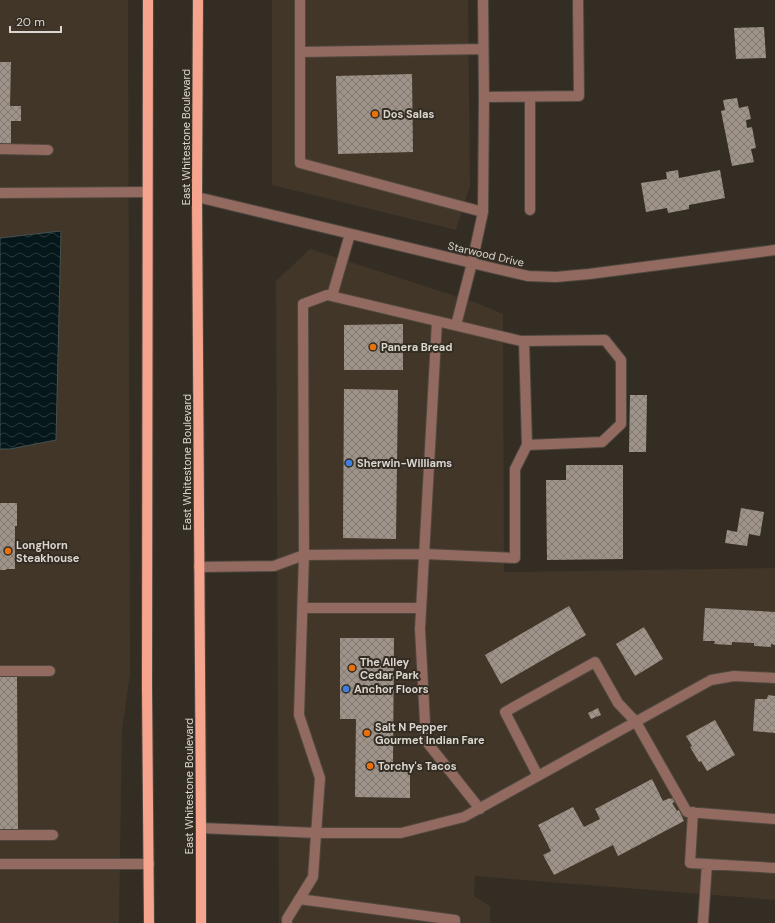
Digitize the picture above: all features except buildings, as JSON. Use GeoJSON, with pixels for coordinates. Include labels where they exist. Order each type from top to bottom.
{"type":"FeatureCollection","features":[{"type":"Feature","properties":{"kind":"main road"},"geometry":{"type":"LineString","coordinates":[[148,0],[147,687],[149,923]]}},
{"type":"Feature","properties":{"kind":"main road","name":"East Whitestone Boulevard"},"geometry":{"type":"LineString","coordinates":[[198,0],[197,197],[201,923]]}},
{"type":"Feature","properties":{"kind":"street"},"geometry":{"type":"LineString","coordinates":[[300,0],[300,163],[483,212]]}},
{"type":"Feature","properties":{"kind":"street"},"geometry":{"type":"LineString","coordinates":[[456,325],[483,212],[483,0]]}},
{"type":"Feature","properties":{"kind":"street"},"geometry":{"type":"LineString","coordinates":[[484,97],[579,96],[578,0]]}},
{"type":"Feature","properties":{"kind":"street"},"geometry":{"type":"LineString","coordinates":[[300,52],[483,48]]}},
{"type":"Feature","properties":{"kind":"street"},"geometry":{"type":"LineString","coordinates":[[530,97],[530,210]]}},
{"type":"Feature","properties":{"kind":"street"},"geometry":{"type":"LineString","coordinates":[[0,149],[48,150]]}},
{"type":"Feature","properties":{"kind":"street"},"geometry":{"type":"LineString","coordinates":[[0,192],[147,192]]}},
{"type":"Feature","properties":{"kind":"street","name":"Starwood Drive"},"geometry":{"type":"LineString","coordinates":[[197,197],[528,276],[556,277],[589,274],[775,250]]}},
{"type":"Feature","properties":{"kind":"street"},"geometry":{"type":"LineString","coordinates":[[332,296],[350,234]]}},
{"type":"Feature","properties":{"kind":"street"},"geometry":{"type":"LineString","coordinates":[[287,923],[287,919],[313,877],[320,778],[299,715],[304,555],[303,304],[327,295],[524,341],[605,340],[621,360],[621,424],[602,442],[527,445]]}},
{"type":"Feature","properties":{"kind":"street"},"geometry":{"type":"LineString","coordinates":[[437,321],[420,629],[426,740],[480,809]]}},
{"type":"Feature","properties":{"kind":"street"},"geometry":{"type":"LineString","coordinates":[[199,567],[274,566],[304,555],[424,554],[516,558],[515,469],[527,445],[524,341]]}},
{"type":"Feature","properties":{"kind":"street"},"geometry":{"type":"LineString","coordinates":[[303,608],[421,608]]}},
{"type":"Feature","properties":{"kind":"street"},"geometry":{"type":"LineString","coordinates":[[538,776],[505,712],[595,662],[618,703],[636,722],[687,812],[775,819]]}},
{"type":"Feature","properties":{"kind":"street"},"geometry":{"type":"LineString","coordinates":[[0,671],[50,671]]}},
{"type":"Feature","properties":{"kind":"street"},"geometry":{"type":"LineString","coordinates":[[201,828],[317,833],[401,833],[464,817],[711,680],[734,676],[775,678]]}},
{"type":"Feature","properties":{"kind":"street"},"geometry":{"type":"LineString","coordinates":[[693,812],[690,863],[775,868]]}},
{"type":"Feature","properties":{"kind":"street"},"geometry":{"type":"LineString","coordinates":[[0,835],[53,835]]}},
{"type":"Feature","properties":{"kind":"street"},"geometry":{"type":"LineString","coordinates":[[0,864],[149,864]]}},
{"type":"Feature","properties":{"kind":"street"},"geometry":{"type":"LineString","coordinates":[[703,923],[706,864]]}},
{"type":"Feature","properties":{"kind":"street"},"geometry":{"type":"LineString","coordinates":[[299,899],[455,920],[455,923]]}},
{"type":"Feature","properties":{"kind":"shaded area"},"geometry":{"type":"Polygon","coordinates":[[[0,0],[128,0],[130,674],[122,731],[119,923],[0,923],[0,0]]]}},
{"type":"Feature","properties":{"kind":"shaded area"},"geometry":{"type":"Polygon","coordinates":[[[272,0],[468,0],[470,186],[456,230],[272,185],[272,0]]]}},
{"type":"Feature","properties":{"kind":"shaded area"},"geometry":{"type":"Polygon","coordinates":[[[310,249],[477,303],[503,314],[504,572],[775,568],[775,900],[475,876],[474,896],[490,906],[490,923],[279,923],[276,281],[310,249]]]}},
{"type":"Feature","properties":{"kind":"water"},"geometry":{"type":"Polygon","coordinates":[[[61,231],[56,440],[10,449],[0,449],[0,238],[61,231]]]}},
{"type":"Feature","properties":{"kind":"place","name":"Dos Salas"},"geometry":{"type":"Point","coordinates":[375,114]}},
{"type":"Feature","properties":{"kind":"place","name":"Panera Bread"},"geometry":{"type":"Point","coordinates":[373,347]}},
{"type":"Feature","properties":{"kind":"place","name":"Sherwin-Williams"},"geometry":{"type":"Point","coordinates":[349,463]}},
{"type":"Feature","properties":{"kind":"place","name":"LongHorn Steakhouse"},"geometry":{"type":"Point","coordinates":[8,551]}},
{"type":"Feature","properties":{"kind":"place","name":"The Alley Cedar Park"},"geometry":{"type":"Point","coordinates":[352,668]}},
{"type":"Feature","properties":{"kind":"place","name":"Anchor Floors"},"geometry":{"type":"Point","coordinates":[346,689]}},
{"type":"Feature","properties":{"kind":"place","name":"Salt N Pepper Gourmet Indian Fare"},"geometry":{"type":"Point","coordinates":[367,733]}},
{"type":"Feature","properties":{"kind":"place","name":"Torchy's Tacos"},"geometry":{"type":"Point","coordinates":[370,766]}}]}
